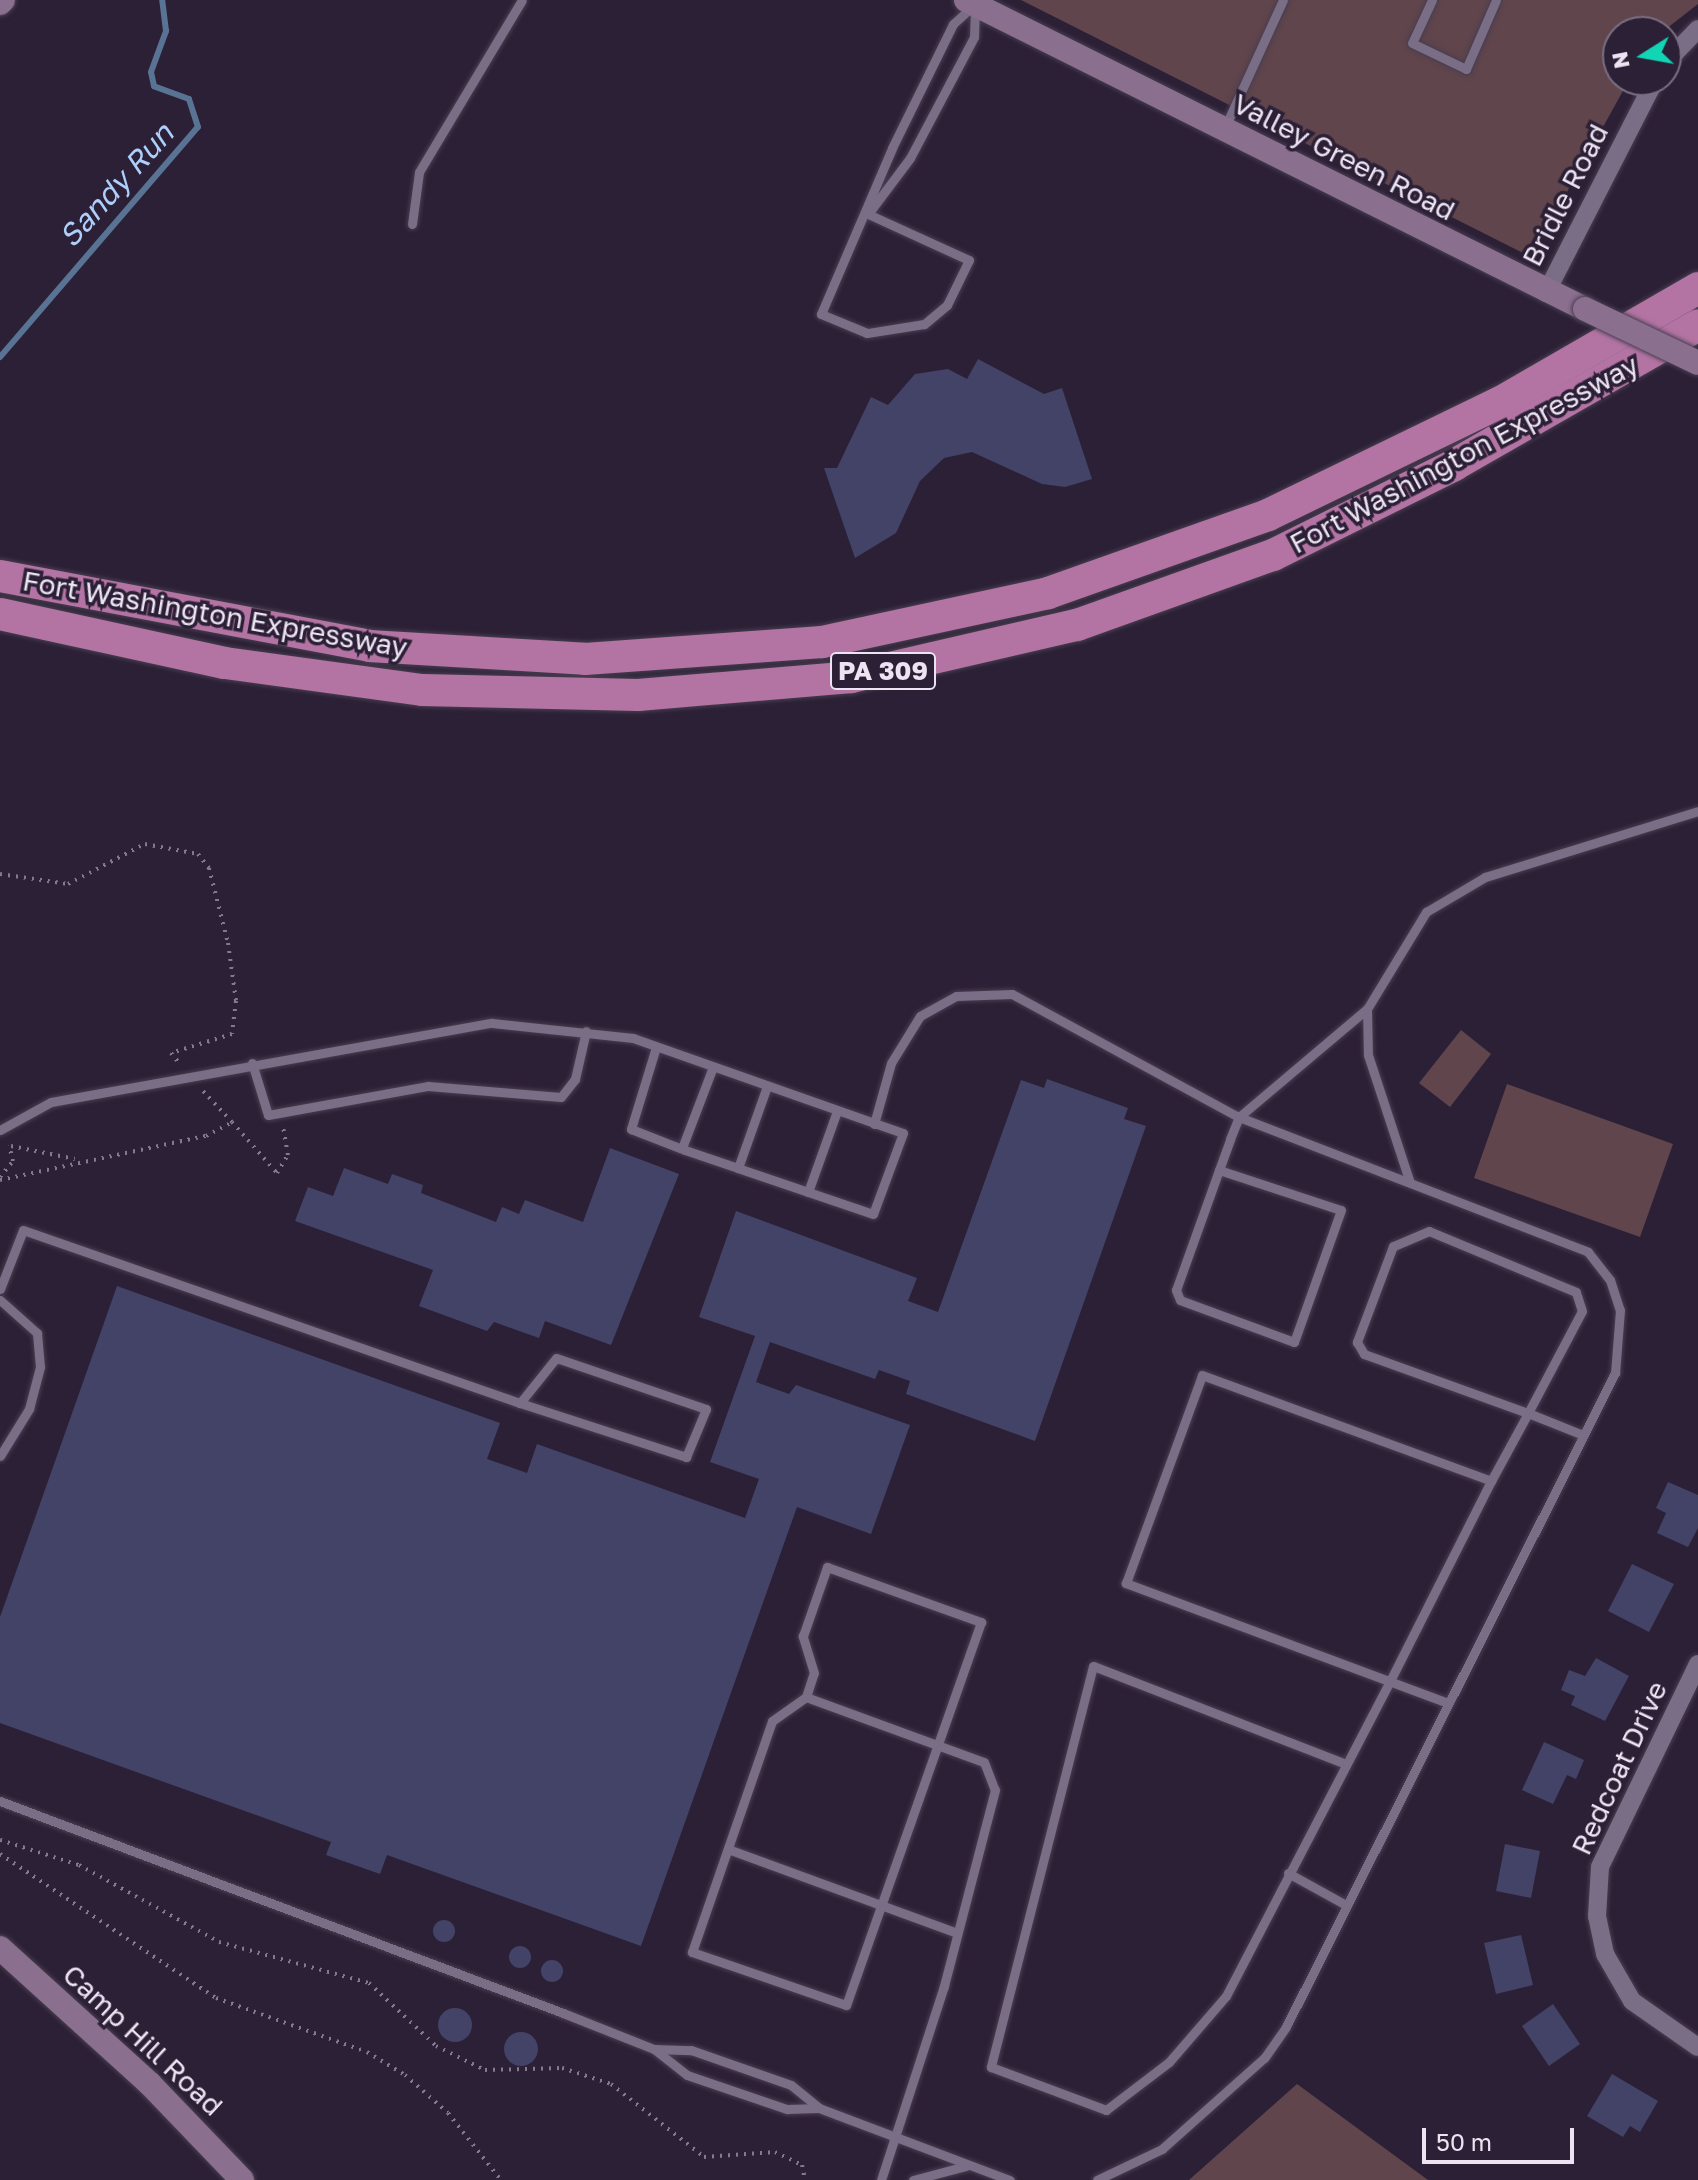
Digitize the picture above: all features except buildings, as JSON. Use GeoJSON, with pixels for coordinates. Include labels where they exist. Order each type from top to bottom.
{"type":"FeatureCollection","features":[{"type":"Feature","properties":{"kind":"highway","name":"Fort Washington Expressway"},"geometry":{"type":"LineString","coordinates":[[0,576],[383,647],[585,659],[822,642],[1048,593],[1268,515],[1499,403],[1698,288]]}},
{"type":"Feature","properties":{"kind":"highway","name":"Fort Washington Expressway"},"geometry":{"type":"LineString","coordinates":[[0,614],[225,663],[422,690],[638,695],[851,677],[1077,625],[1273,555],[1454,465],[1698,325]]}},
{"type":"Feature","properties":{"kind":"street","name":"Valley Green Road"},"geometry":{"type":"LineString","coordinates":[[970,2],[1546,293],[1698,363]]}},
{"type":"Feature","properties":{"kind":"street"},"geometry":{"type":"LineString","coordinates":[[1682,46],[1698,29]]}},
{"type":"Feature","properties":{"kind":"street","name":"Bridle Road"},"geometry":{"type":"LineString","coordinates":[[1546,293],[1647,96]]}},
{"type":"Feature","properties":{"kind":"street","name":"Redcoat Drive"},"geometry":{"type":"LineString","coordinates":[[1698,1664],[1600,1867],[1597,1916],[1605,1954],[1632,2001],[1698,2047]]}},
{"type":"Feature","properties":{"kind":"street","name":"Camp Hill Road"},"geometry":{"type":"LineString","coordinates":[[0,1948],[150,2084],[242,2180]]}},
{"type":"Feature","properties":{"kind":"lane"},"geometry":{"type":"LineString","coordinates":[[412,224],[419,172],[522,0]]}},
{"type":"Feature","properties":{"kind":"lane"},"geometry":{"type":"LineString","coordinates":[[1224,130],[1283,0]]}},
{"type":"Feature","properties":{"kind":"lane"},"geometry":{"type":"LineString","coordinates":[[1432,0],[1412,43],[1466,69],[1496,0]]}},
{"type":"Feature","properties":{"kind":"lane"},"geometry":{"type":"LineString","coordinates":[[868,214],[866,202],[953,24],[970,2]]}},
{"type":"Feature","properties":{"kind":"lane"},"geometry":{"type":"LineString","coordinates":[[868,214],[969,260],[947,305],[924,324],[867,333],[821,314],[868,214],[910,158],[974,37],[970,2]]}},
{"type":"Feature","properties":{"kind":"lane"},"geometry":{"type":"LineString","coordinates":[[892,148],[910,158]]}},
{"type":"Feature","properties":{"kind":"lane"},"geometry":{"type":"LineString","coordinates":[[1219,1170],[1341,1210],[1294,1342],[1180,1300],[1176,1290],[1219,1170],[1239,1117],[1367,1009],[1426,912],[1473,884],[1698,811]]}},
{"type":"Feature","properties":{"kind":"lane"},"geometry":{"type":"LineString","coordinates":[[874,1124],[905,1033],[936,1005],[976,992],[1030,1000],[1239,1117],[1546,1231],[1588,1252],[1610,1280],[1622,1339],[1615,1373],[1346,1905],[1264,2058],[1162,2149],[1097,2180]]}},
{"type":"Feature","properties":{"kind":"lane"},"geometry":{"type":"LineString","coordinates":[[1367,1009],[1368,1055],[1409,1180]]}},
{"type":"Feature","properties":{"kind":"lane"},"geometry":{"type":"LineString","coordinates":[[0,1130],[51,1102],[457,1024],[586,1031],[656,1047],[903,1133],[873,1214],[631,1129],[656,1047]]}},
{"type":"Feature","properties":{"kind":"lane"},"geometry":{"type":"LineString","coordinates":[[252,1063],[259,1103],[268,1115],[428,1086],[561,1097],[575,1079],[586,1031]]}},
{"type":"Feature","properties":{"kind":"lane"},"geometry":{"type":"LineString","coordinates":[[682,1148],[713,1067]]}},
{"type":"Feature","properties":{"kind":"lane"},"geometry":{"type":"LineString","coordinates":[[738,1168],[767,1086]]}},
{"type":"Feature","properties":{"kind":"lane"},"geometry":{"type":"LineString","coordinates":[[808,1192],[837,1111]]}},
{"type":"Feature","properties":{"kind":"lane"},"geometry":{"type":"LineString","coordinates":[[0,1289],[23,1230],[520,1403],[686,1457],[706,1409],[556,1358],[520,1403]]}},
{"type":"Feature","properties":{"kind":"lane"},"geometry":{"type":"LineString","coordinates":[[1346,1764],[1093,1666],[991,2067],[1106,2110],[1169,2062],[1226,1996],[1390,1681],[1491,1481],[1528,1413],[1582,1311],[1576,1292],[1429,1231],[1411,1233],[1393,1246],[1357,1342],[1364,1354],[1528,1413],[1583,1435]]}},
{"type":"Feature","properties":{"kind":"lane"},"geometry":{"type":"LineString","coordinates":[[0,1300],[37,1333],[40,1367],[29,1409],[0,1456]]}},
{"type":"Feature","properties":{"kind":"lane"},"geometry":{"type":"LineString","coordinates":[[1448,1703],[1126,1583],[1202,1375],[1491,1481]]}},
{"type":"Feature","properties":{"kind":"lane"},"geometry":{"type":"LineString","coordinates":[[827,1567],[981,1622],[846,2005],[692,1952],[772,1721],[806,1697],[814,1673],[803,1636],[827,1567]]}},
{"type":"Feature","properties":{"kind":"lane"},"geometry":{"type":"LineString","coordinates":[[806,1697],[984,1762],[995,1790],[957,1933],[897,2137],[881,2180]]}},
{"type":"Feature","properties":{"kind":"lane"},"geometry":{"type":"LineString","coordinates":[[0,1801],[654,2049],[687,2075],[787,2109],[819,2108]]}},
{"type":"Feature","properties":{"kind":"lane"},"geometry":{"type":"LineString","coordinates":[[728,1849],[957,1933]]}},
{"type":"Feature","properties":{"kind":"lane"},"geometry":{"type":"LineString","coordinates":[[1288,1873],[1346,1905]]}},
{"type":"Feature","properties":{"kind":"lane"},"geometry":{"type":"LineString","coordinates":[[654,2049],[691,2050],[791,2085],[819,2108],[966,2166],[1010,2180]]}},
{"type":"Feature","properties":{"kind":"lane"},"geometry":{"type":"LineString","coordinates":[[913,2180],[966,2166]]}},
{"type":"Feature","properties":{"kind":"path"},"geometry":{"type":"LineString","coordinates":[[0,874],[68,884],[145,844],[198,854],[209,868],[228,943],[236,1001],[232,1034],[171,1053],[277,1173],[288,1155],[281,1112]]}},
{"type":"Feature","properties":{"kind":"path"},"geometry":{"type":"LineString","coordinates":[[0,1179],[79,1160],[206,1136],[232,1122]]}},
{"type":"Feature","properties":{"kind":"path"},"geometry":{"type":"LineString","coordinates":[[5,1141],[11,1146],[79,1160]]}},
{"type":"Feature","properties":{"kind":"path"},"geometry":{"type":"LineString","coordinates":[[0,1179],[13,1161],[11,1146]]}},
{"type":"Feature","properties":{"kind":"path"},"geometry":{"type":"LineString","coordinates":[[0,1840],[79,1865],[219,1942],[369,1983],[436,2046],[485,2070],[562,2068],[611,2084],[704,2157],[775,2152],[802,2165],[805,2180]]}},
{"type":"Feature","properties":{"kind":"path"},"geometry":{"type":"LineString","coordinates":[[0,1854],[216,1998],[367,2052],[405,2075],[448,2113],[501,2180]]}},
{"type":"Feature","properties":{"kind":"shaded area"},"geometry":{"type":"Polygon","coordinates":[[[1021,0],[1698,0],[1698,4],[1682,16],[1602,16],[1602,96],[1620,96],[1531,257],[1021,0]]]}},
{"type":"Feature","properties":{"kind":"shaded area"},"geometry":{"type":"Polygon","coordinates":[[[1461,1030],[1491,1054],[1450,1107],[1419,1083],[1461,1030]]]}},
{"type":"Feature","properties":{"kind":"shaded area"},"geometry":{"type":"Polygon","coordinates":[[[1507,1084],[1673,1144],[1640,1237],[1474,1178],[1507,1084]]]}},
{"type":"Feature","properties":{"kind":"shaded area"},"geometry":{"type":"Polygon","coordinates":[[[1297,2084],[1428,2180],[1189,2180],[1297,2084]]]}},
{"type":"Feature","properties":{"kind":"waterway","name":"Sandy Run"},"geometry":{"type":"LineString","coordinates":[[0,357],[198,127],[189,99],[154,86],[151,72],[166,31],[162,0]]}}]}
